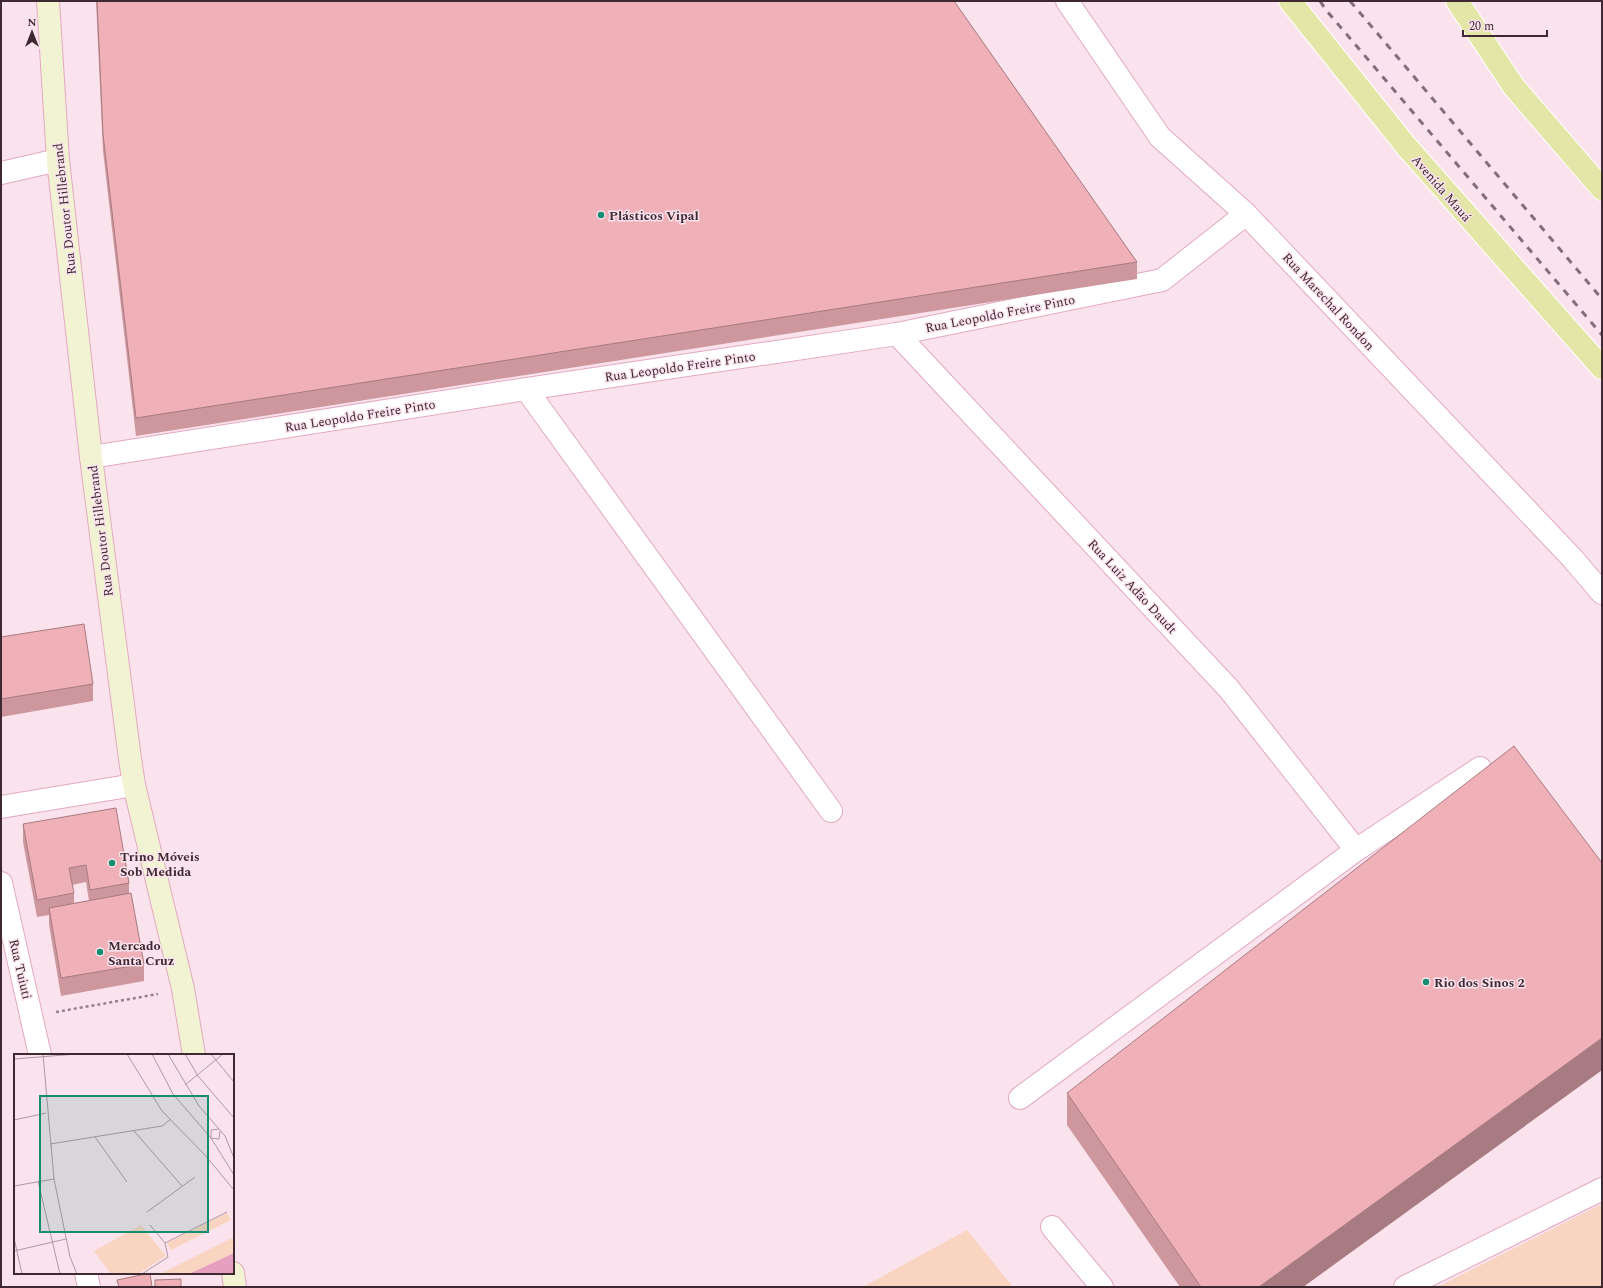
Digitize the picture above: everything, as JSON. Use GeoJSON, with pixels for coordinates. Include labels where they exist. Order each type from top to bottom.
{"type":"FeatureCollection","features":[{"type":"Feature","properties":{"kind":"main road","name":"Avenida Mauá"},"geometry":{"type":"LineString","coordinates":[[1290,1],[1406,146],[1602,368]]}},
{"type":"Feature","properties":{"kind":"main road"},"geometry":{"type":"LineString","coordinates":[[1457,1],[1514,87],[1602,189]]}},
{"type":"Feature","properties":{"kind":"street","name":"Rua Doutor Hillebrand"},"geometry":{"type":"LineString","coordinates":[[48,1],[58,160],[91,457],[134,786],[182,989],[194,1054]]}},
{"type":"Feature","properties":{"kind":"street","name":"Rua Marechal Rondon"},"geometry":{"type":"LineString","coordinates":[[1067,1],[1160,136],[1246,214],[1573,559],[1602,593]]}},
{"type":"Feature","properties":{"kind":"street"},"geometry":{"type":"LineString","coordinates":[[1,173],[58,160]]}},
{"type":"Feature","properties":{"kind":"street","name":"Rua Leopoldo Freire Pinto"},"geometry":{"type":"LineString","coordinates":[[91,457],[526,389],[897,334],[1162,280],[1246,214]]}},
{"type":"Feature","properties":{"kind":"street","name":"Rua Luiz Adão Daudt"},"geometry":{"type":"LineString","coordinates":[[897,334],[1229,689],[1356,850]]}},
{"type":"Feature","properties":{"kind":"street"},"geometry":{"type":"LineString","coordinates":[[526,389],[831,811]]}},
{"type":"Feature","properties":{"kind":"street"},"geometry":{"type":"LineString","coordinates":[[1020,1098],[1356,850],[1480,768]]}},
{"type":"Feature","properties":{"kind":"street"},"geometry":{"type":"LineString","coordinates":[[1,807],[134,786]]}},
{"type":"Feature","properties":{"kind":"street","name":"Rua Tuiuti"},"geometry":{"type":"LineString","coordinates":[[1,884],[40,1054]]}},
{"type":"Feature","properties":{"kind":"street"},"geometry":{"type":"LineString","coordinates":[[1405,1287],[1602,1189]]}},
{"type":"Feature","properties":{"kind":"street"},"geometry":{"type":"LineString","coordinates":[[1052,1227],[1102,1287]]}},
{"type":"Feature","properties":{"kind":"street"},"geometry":{"type":"LineString","coordinates":[[86,1274],[89,1287]]}},
{"type":"Feature","properties":{"kind":"street"},"geometry":{"type":"LineString","coordinates":[[233,1274],[235,1287]]}},
{"type":"Feature","properties":{"kind":"path"},"geometry":{"type":"LineString","coordinates":[[32,1017],[182,989]]}},
{"type":"Feature","properties":{"kind":"shaded area"},"geometry":{"type":"Polygon","coordinates":[[[1602,1204],[1602,1287],[1437,1287],[1602,1204]]]}},
{"type":"Feature","properties":{"kind":"shaded area"},"geometry":{"type":"Polygon","coordinates":[[[967,1230],[1013,1287],[863,1287],[967,1230]]]}},
{"type":"Feature","properties":{"kind":"building","name":"Plásticos Vipal"},"geometry":{"type":"Polygon","coordinates":[[[97,1],[954,1],[1137,262],[136,418],[103,134],[97,1]]]}},
{"type":"Feature","properties":{"kind":"building"},"geometry":{"type":"Polygon","coordinates":[[[84,624],[93,684],[1,699],[1,637],[84,624]]]}},
{"type":"Feature","properties":{"kind":"building","name":"Rio dos Sinos 2"},"geometry":{"type":"Polygon","coordinates":[[[1514,746],[1602,863],[1602,1038],[1259,1287],[1201,1287],[1067,1093],[1514,746]]]}},
{"type":"Feature","properties":{"kind":"building"},"geometry":{"type":"Polygon","coordinates":[[[116,808],[129,883],[90,890],[86,865],[69,868],[74,893],[37,900],[23,824],[116,808]]]}},
{"type":"Feature","properties":{"kind":"building"},"geometry":{"type":"Polygon","coordinates":[[[131,893],[144,964],[61,978],[49,908],[131,893]]]}},
{"type":"Feature","properties":{"kind":"building"},"geometry":{"type":"Polygon","coordinates":[[[150,1274],[152,1287],[119,1287],[117,1280],[150,1274]]]}},
{"type":"Feature","properties":{"kind":"building"},"geometry":{"type":"Polygon","coordinates":[[[181,1279],[181,1287],[155,1287],[155,1280],[181,1279]]]}},
{"type":"Feature","properties":{"kind":"railway"},"geometry":{"type":"LineString","coordinates":[[1320,1],[1326,10],[1602,335]]}},
{"type":"Feature","properties":{"kind":"railway"},"geometry":{"type":"LineString","coordinates":[[1350,1],[1602,299]]}},
{"type":"Feature","properties":{"kind":"place","name":"Plásticos Vipal"},"geometry":{"type":"Point","coordinates":[601,215]}},
{"type":"Feature","properties":{"kind":"place","name":"Trino Móveis Sob Medida"},"geometry":{"type":"Point","coordinates":[112,863]}},
{"type":"Feature","properties":{"kind":"place","name":"Mercado Santa Cruz"},"geometry":{"type":"Point","coordinates":[100,952]}},
{"type":"Feature","properties":{"kind":"place","name":"Rio dos Sinos 2"},"geometry":{"type":"Point","coordinates":[1426,982]}}]}
